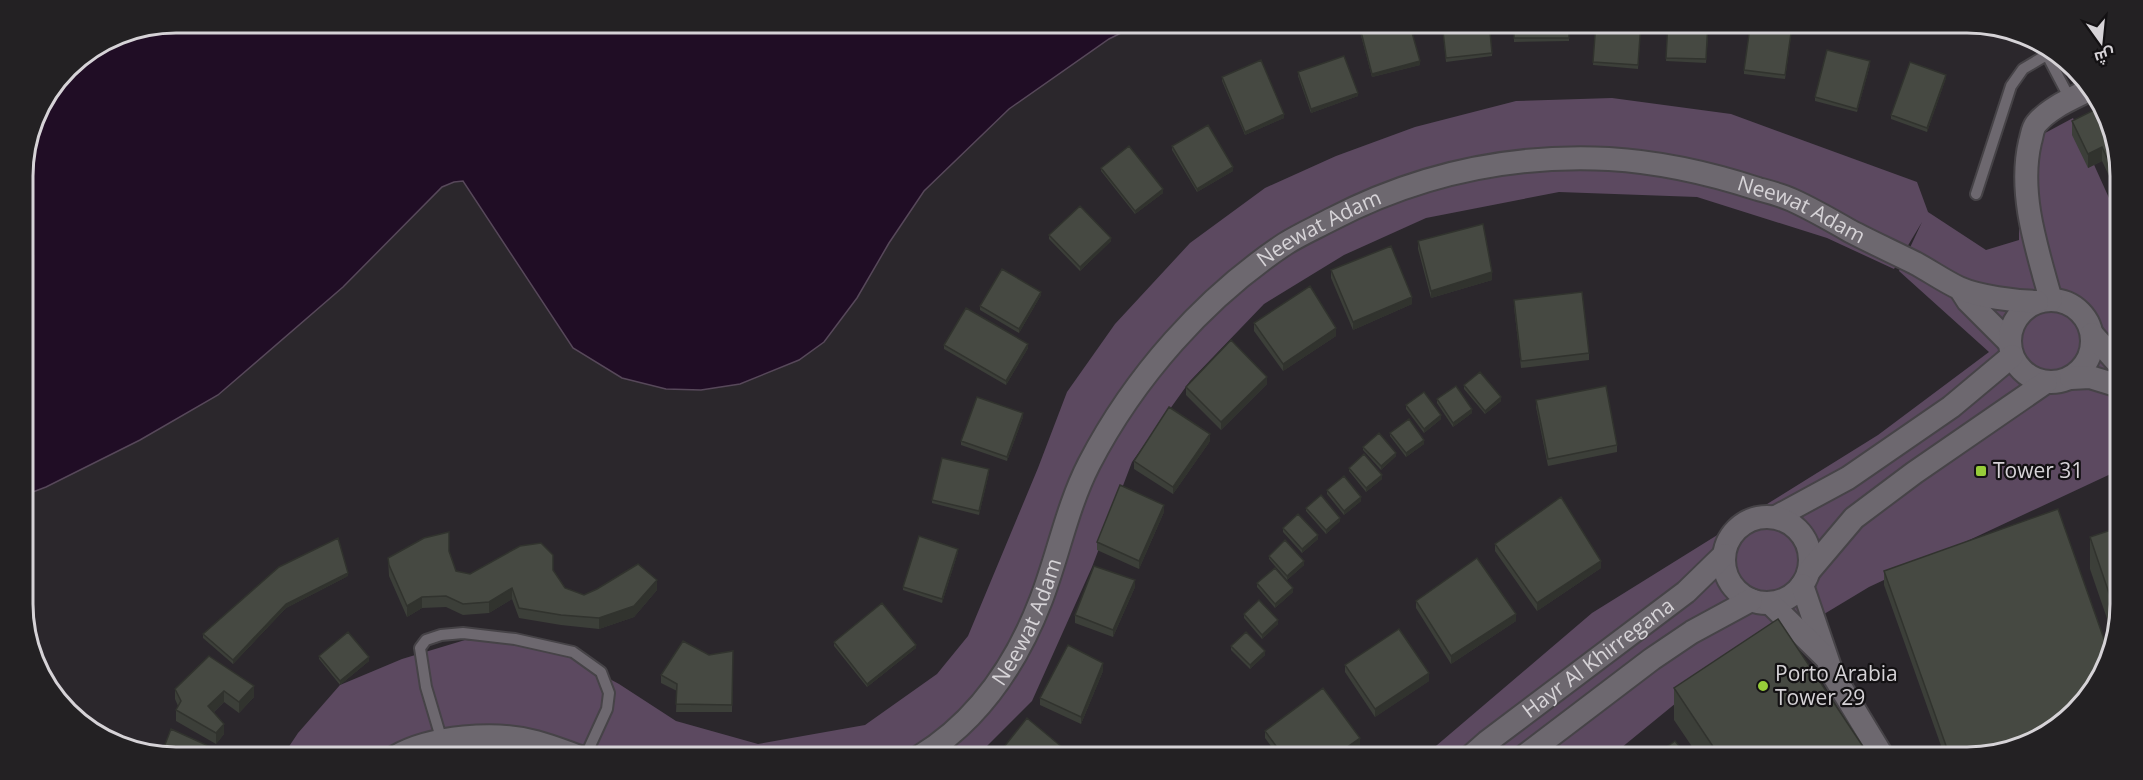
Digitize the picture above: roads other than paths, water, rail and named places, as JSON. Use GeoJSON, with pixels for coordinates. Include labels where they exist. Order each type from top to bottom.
{"type":"FeatureCollection","features":[{"type":"Feature","properties":{"kind":"street"},"geometry":{"type":"LineString","coordinates":[[2044,301],[2029,211],[2026,174],[2028,152],[2034,126],[2053,109],[2080,94]]}},
{"type":"Feature","properties":{"kind":"street","name":"Neewat Adam"},"geometry":{"type":"LineString","coordinates":[[935,747],[987,699],[1018,652],[1041,599],[1088,466],[1148,372],[1198,316],[1239,278],[1287,242],[1356,207],[1426,179],[1537,159],[1608,159],[1668,165],[1729,179],[1792,200],[1961,290],[2011,301],[2044,301]]}},
{"type":"Feature","properties":{"kind":"street","name":"Neewat Adam"},"geometry":{"type":"LineString","coordinates":[[1961,290],[2011,349]]}},
{"type":"Feature","properties":{"kind":"street"},"geometry":{"type":"LineString","coordinates":[[2071,378],[2088,360],[2092,347],[2092,334],[2088,321],[2078,309],[2066,302],[2044,301],[2028,307],[2020,314],[2011,332],[2011,349],[2026,374],[2035,380],[2046,382],[2090,377],[2110,383]]}},
{"type":"Feature","properties":{"kind":"street"},"geometry":{"type":"LineString","coordinates":[[2092,334],[2110,354]]}},
{"type":"Feature","properties":{"kind":"street"},"geometry":{"type":"LineString","coordinates":[[1776,517],[1848,478],[1942,414],[2011,349]]}},
{"type":"Feature","properties":{"kind":"street"},"geometry":{"type":"LineString","coordinates":[[1828,671],[1806,578],[1810,553],[1804,536],[1792,524],[1776,517],[1762,517],[1748,521],[1736,530],[1728,541],[1724,555],[1725,569],[1730,582],[1739,593],[1761,601],[1782,600],[1794,594],[1806,578],[1854,518],[1914,473],[2046,382]]}},
{"type":"Feature","properties":{"kind":"street","name":"Hayr Al Khirregana"},"geometry":{"type":"LineString","coordinates":[[1481,747],[1686,592],[1724,555]]}},
{"type":"Feature","properties":{"kind":"street"},"geometry":{"type":"LineString","coordinates":[[1761,601],[1828,671],[1873,747]]}},
{"type":"Feature","properties":{"kind":"street","name":"Hayr Al Khirregana"},"geometry":{"type":"LineString","coordinates":[[1536,747],[1652,659],[1692,632],[1761,601]]}},
{"type":"Feature","properties":{"kind":"street"},"geometry":{"type":"LineString","coordinates":[[421,747],[442,741],[489,736],[535,741],[551,747]]}},
{"type":"Feature","properties":{"kind":"lane"},"geometry":{"type":"LineString","coordinates":[[1976,194],[2011,86],[2023,69],[2045,56]]}},
{"type":"Feature","properties":{"kind":"lane"},"geometry":{"type":"LineString","coordinates":[[2058,66],[2080,94]]}},
{"type":"Feature","properties":{"kind":"lane"},"geometry":{"type":"LineString","coordinates":[[442,741],[426,687],[420,648],[426,640],[441,635],[463,633],[515,639],[573,652],[601,672],[609,693],[607,709],[590,747]]}},
{"type":"Feature","properties":{"kind":"place","name":"Tower 31"},"geometry":{"type":"Point","coordinates":[1981,471]}},
{"type":"Feature","properties":{"kind":"place","name":"Porto Arabia Tower 29"},"geometry":{"type":"Point","coordinates":[1763,686]}}]}
